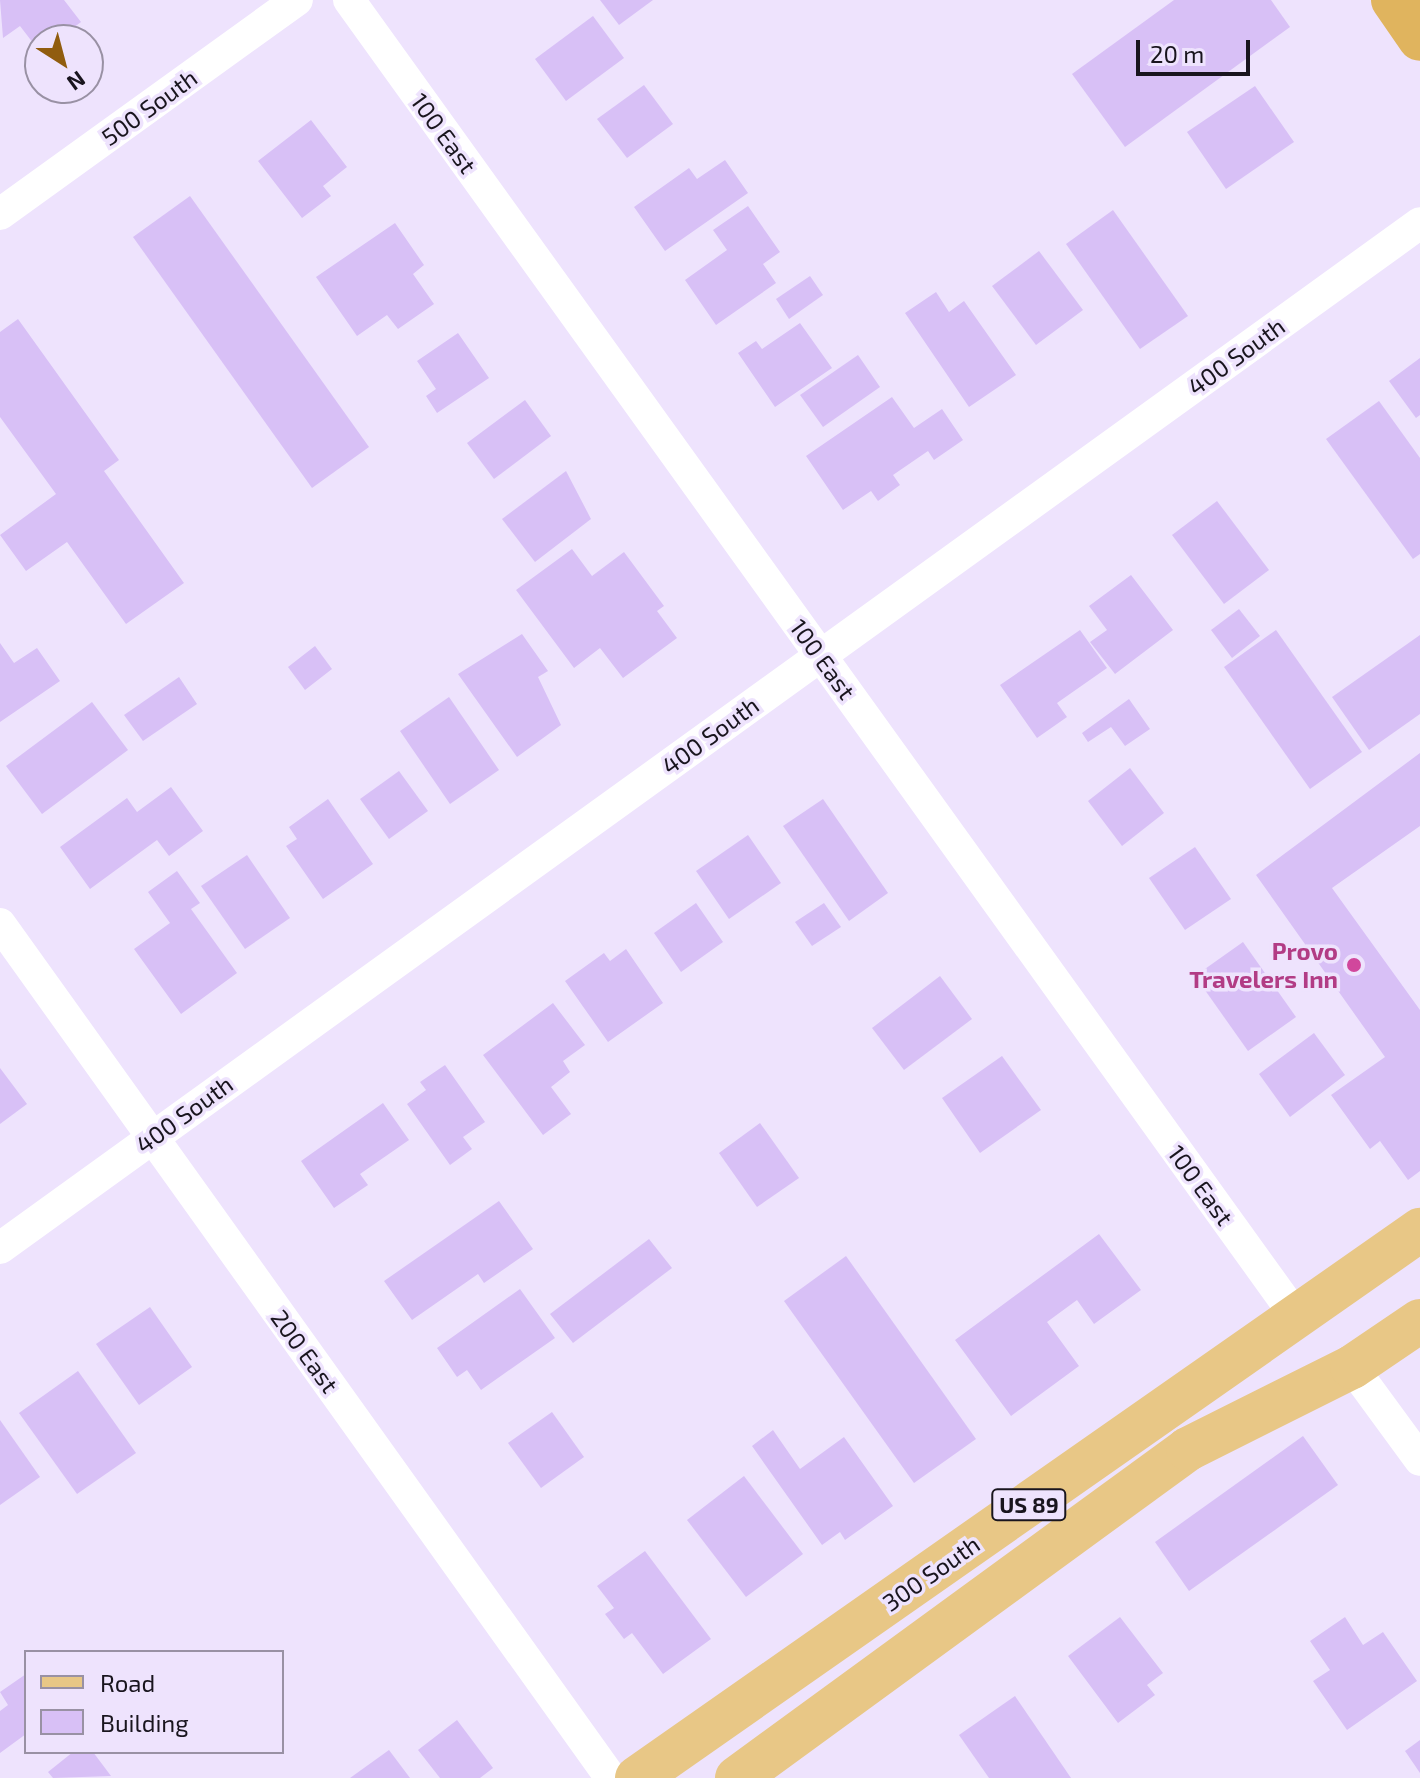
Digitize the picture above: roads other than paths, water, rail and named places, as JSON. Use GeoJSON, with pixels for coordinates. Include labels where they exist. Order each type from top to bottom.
{"type":"FeatureCollection","features":[{"type":"Feature","properties":{"kind":"highway"},"geometry":{"type":"LineString","coordinates":[[1393,0],[1420,39]]}},
{"type":"Feature","properties":{"kind":"main road","name":"300 South"},"geometry":{"type":"LineString","coordinates":[[637,1778],[1420,1230]]}},
{"type":"Feature","properties":{"kind":"main road","name":"US 89"},"geometry":{"type":"LineString","coordinates":[[737,1778],[1188,1449],[1352,1367],[1420,1321]]}},
{"type":"Feature","properties":{"kind":"street","name":"500 South"},"geometry":{"type":"LineString","coordinates":[[0,214],[297,0]]}},
{"type":"Feature","properties":{"kind":"street","name":"100 East"},"geometry":{"type":"LineString","coordinates":[[349,0],[1297,1318]]}},
{"type":"Feature","properties":{"kind":"street","name":"400 South"},"geometry":{"type":"LineString","coordinates":[[0,1248],[1420,223]]}},
{"type":"Feature","properties":{"kind":"street","name":"200 East"},"geometry":{"type":"LineString","coordinates":[[0,924],[611,1778]]}},
{"type":"Feature","properties":{"kind":"street"},"geometry":{"type":"LineString","coordinates":[[1352,1367],[1420,1460]]}},
{"type":"Feature","properties":{"kind":"place","name":"Provo Travelers Inn"},"geometry":{"type":"Point","coordinates":[1354,965]}}]}
